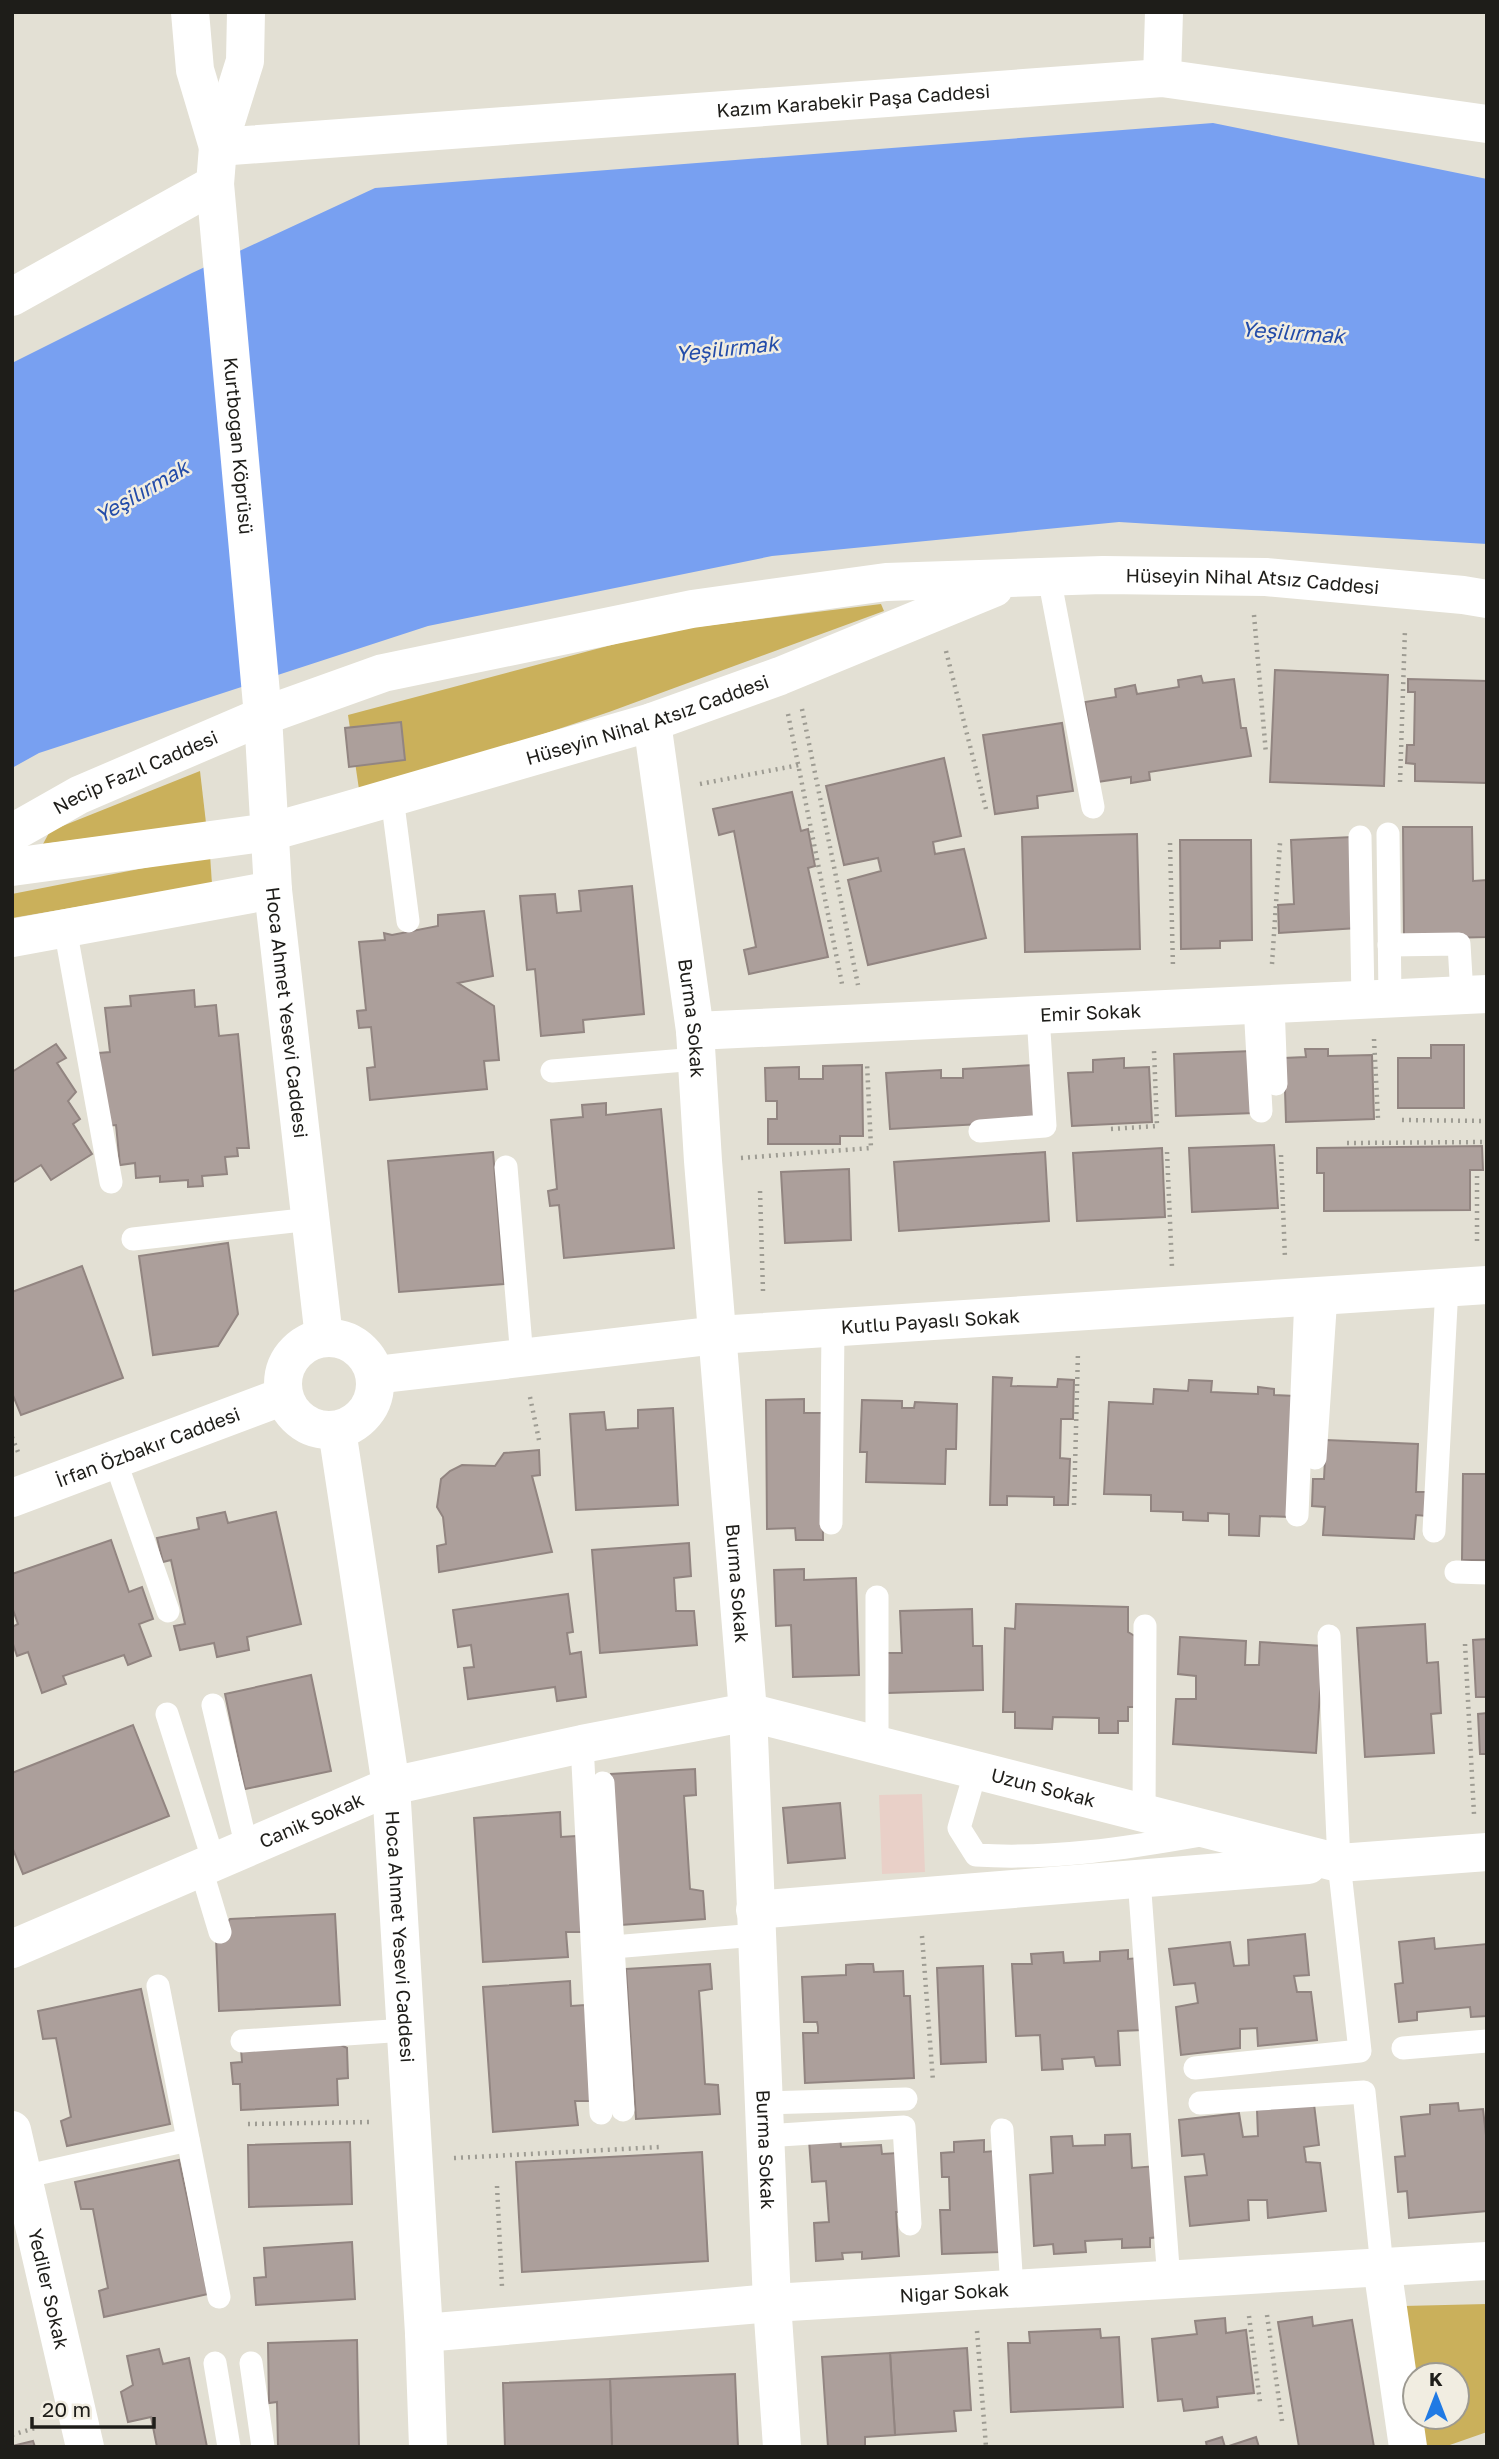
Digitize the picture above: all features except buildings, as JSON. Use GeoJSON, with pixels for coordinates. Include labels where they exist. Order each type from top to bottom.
{"type":"FeatureCollection","features":[{"type":"Feature","properties":{"kind":"street"},"geometry":{"type":"LineString","coordinates":[[190,12],[195,70],[217,179]]}},
{"type":"Feature","properties":{"kind":"street"},"geometry":{"type":"LineString","coordinates":[[12,298],[217,179],[245,61],[246,12]]}},
{"type":"Feature","properties":{"kind":"street"},"geometry":{"type":"LineString","coordinates":[[1162,78],[1164,12]]}},
{"type":"Feature","properties":{"kind":"street","name":"Kazım Karabekir Paşa Caddesi"},"geometry":{"type":"LineString","coordinates":[[217,179],[1162,78],[1487,124]]}},
{"type":"Feature","properties":{"kind":"street","name":"Kurtboğan Köprüsü"},"geometry":{"type":"LineString","coordinates":[[217,179],[262,702]]}},
{"type":"Feature","properties":{"kind":"street","name":"Hüseyin Nihal Atsız Caddesi"},"geometry":{"type":"LineString","coordinates":[[262,702],[383,673],[692,609],[887,582],[1103,575],[1251,576],[1463,594],[1487,599]]}},
{"type":"Feature","properties":{"kind":"street","name":"Hüseyin Nihal Atsız Caddesi"},"geometry":{"type":"LineString","coordinates":[[270,832],[652,722],[787,673],[936,612],[1032,579]]}},
{"type":"Feature","properties":{"kind":"street","name":"Hoca Ahmet Yesevi Caddesi"},"geometry":{"type":"LineString","coordinates":[[262,702],[273,890],[324,1338]]}},
{"type":"Feature","properties":{"kind":"street","name":"Necip Fazıl Caddesi"},"geometry":{"type":"LineString","coordinates":[[12,833],[79,795],[262,702]]}},
{"type":"Feature","properties":{"kind":"street","name":"Burma Sokak"},"geometry":{"type":"LineString","coordinates":[[652,722],[696,1045],[748,1712],[772,2303],[782,2447]]}},
{"type":"Feature","properties":{"kind":"street"},"geometry":{"type":"LineString","coordinates":[[12,867],[270,832]]}},
{"type":"Feature","properties":{"kind":"street"},"geometry":{"type":"LineString","coordinates":[[12,938],[273,890]]}},
{"type":"Feature","properties":{"kind":"street","name":"Emir Sokak"},"geometry":{"type":"LineString","coordinates":[[696,1045],[858,1023],[1474,995]]}},
{"type":"Feature","properties":{"kind":"street","name":"Kutlu Payaslı Sokak"},"geometry":{"type":"LineString","coordinates":[[375,1375],[718,1335],[1470,1286]]}},
{"type":"Feature","properties":{"kind":"street"},"geometry":{"type":"LineString","coordinates":[[324,1338],[351,1343],[362,1351],[375,1375],[371,1404],[363,1417],[351,1426],[337,1430],[310,1427],[289,1409],[284,1396],[286,1365],[296,1352],[309,1342],[324,1338]]}},
{"type":"Feature","properties":{"kind":"street","name":"İrfan Özbakır Caddesi"},"geometry":{"type":"LineString","coordinates":[[12,1498],[284,1396]]}},
{"type":"Feature","properties":{"kind":"street","name":"Hoca Ahmet Yesevi Caddesi"},"geometry":{"type":"LineString","coordinates":[[337,1430],[391,1786],[424,2333],[428,2447]]}},
{"type":"Feature","properties":{"kind":"street","name":"Canik Sokak"},"geometry":{"type":"LineString","coordinates":[[12,1949],[391,1786],[582,1744],[748,1712]]}},
{"type":"Feature","properties":{"kind":"street","name":"Uzun Sokak"},"geometry":{"type":"LineString","coordinates":[[748,1712],[1339,1863]]}},
{"type":"Feature","properties":{"kind":"street","name":"Uzun Sokak"},"geometry":{"type":"LineString","coordinates":[[756,1923],[919,1897],[1481,1852]]}},
{"type":"Feature","properties":{"kind":"street","name":"Yediler Sokak"},"geometry":{"type":"LineString","coordinates":[[12,2130],[85,2447]]}},
{"type":"Feature","properties":{"kind":"street","name":"Nigar Sokak"},"geometry":{"type":"LineString","coordinates":[[424,2333],[772,2303],[1487,2261]]}},
{"type":"Feature","properties":{"kind":"street"},"geometry":{"type":"LineString","coordinates":[[1382,2267],[1408,2447]]}},
{"type":"Feature","properties":{"kind":"lane"},"geometry":{"type":"LineString","coordinates":[[1032,579],[1093,807]]}},
{"type":"Feature","properties":{"kind":"lane"},"geometry":{"type":"LineString","coordinates":[[392,797],[408,921]]}},
{"type":"Feature","properties":{"kind":"lane"},"geometry":{"type":"LineString","coordinates":[[1375,999],[1389,945],[1388,834]]}},
{"type":"Feature","properties":{"kind":"lane"},"geometry":{"type":"LineString","coordinates":[[1360,837],[1375,999]]}},
{"type":"Feature","properties":{"kind":"lane"},"geometry":{"type":"LineString","coordinates":[[65,928],[111,1182]]}},
{"type":"Feature","properties":{"kind":"lane"},"geometry":{"type":"LineString","coordinates":[[1389,945],[1458,944],[1474,995]]}},
{"type":"Feature","properties":{"kind":"lane"},"geometry":{"type":"LineString","coordinates":[[1266,1004],[1276,1084]]}},
{"type":"Feature","properties":{"kind":"lane"},"geometry":{"type":"LineString","coordinates":[[1261,1111],[1266,1004]]}},
{"type":"Feature","properties":{"kind":"lane"},"geometry":{"type":"LineString","coordinates":[[979,1131],[1045,1126],[1038,1015]]}},
{"type":"Feature","properties":{"kind":"lane"},"geometry":{"type":"LineString","coordinates":[[552,1071],[696,1045]]}},
{"type":"Feature","properties":{"kind":"lane"},"geometry":{"type":"LineString","coordinates":[[506,1167],[522,1358]]}},
{"type":"Feature","properties":{"kind":"lane"},"geometry":{"type":"LineString","coordinates":[[133,1239],[311,1219]]}},
{"type":"Feature","properties":{"kind":"lane"},"geometry":{"type":"LineString","coordinates":[[1434,1531],[1470,1286]]}},
{"type":"Feature","properties":{"kind":"lane"},"geometry":{"type":"LineString","coordinates":[[1306,1297],[1315,1458]]}},
{"type":"Feature","properties":{"kind":"lane"},"geometry":{"type":"LineString","coordinates":[[1297,1515],[1306,1297]]}},
{"type":"Feature","properties":{"kind":"lane"},"geometry":{"type":"LineString","coordinates":[[831,1523],[833,1328]]}},
{"type":"Feature","properties":{"kind":"lane"},"geometry":{"type":"LineString","coordinates":[[115,1460],[168,1611]]}},
{"type":"Feature","properties":{"kind":"lane"},"geometry":{"type":"LineString","coordinates":[[1456,1572],[1487,1573]]}},
{"type":"Feature","properties":{"kind":"lane"},"geometry":{"type":"LineString","coordinates":[[877,1597],[877,1745]]}},
{"type":"Feature","properties":{"kind":"lane"},"geometry":{"type":"LineString","coordinates":[[1144,1813],[1145,1626]]}},
{"type":"Feature","properties":{"kind":"lane"},"geometry":{"type":"LineString","coordinates":[[1195,2068],[1360,2051],[1339,1863],[1329,1636]]}},
{"type":"Feature","properties":{"kind":"lane"},"geometry":{"type":"LineString","coordinates":[[213,1705],[220,1860],[220,1932]]}},
{"type":"Feature","properties":{"kind":"lane"},"geometry":{"type":"LineString","coordinates":[[167,1714],[220,1860]]}},
{"type":"Feature","properties":{"kind":"lane"},"geometry":{"type":"LineString","coordinates":[[582,1744],[612,2111],[613,1947],[603,1783]]}},
{"type":"Feature","properties":{"kind":"lane"},"geometry":{"type":"LineString","coordinates":[[976,1770],[959,1828],[976,1855],[1020,1858],[1090,1852],[1218,1832]]}},
{"type":"Feature","properties":{"kind":"lane"},"geometry":{"type":"LineString","coordinates":[[1139,1879],[1169,2281]]}},
{"type":"Feature","properties":{"kind":"lane"},"geometry":{"type":"LineString","coordinates":[[613,1947],[756,1923]]}},
{"type":"Feature","properties":{"kind":"lane"},"geometry":{"type":"LineString","coordinates":[[158,1986],[219,2298]]}},
{"type":"Feature","properties":{"kind":"lane"},"geometry":{"type":"LineString","coordinates":[[242,2041],[406,2030]]}},
{"type":"Feature","properties":{"kind":"lane"},"geometry":{"type":"LineString","coordinates":[[1403,2048],[1487,2041]]}},
{"type":"Feature","properties":{"kind":"lane"},"geometry":{"type":"LineString","coordinates":[[1200,2103],[1364,2092],[1382,2267]]}},
{"type":"Feature","properties":{"kind":"lane"},"geometry":{"type":"LineString","coordinates":[[764,2119],[906,2099]]}},
{"type":"Feature","properties":{"kind":"lane"},"geometry":{"type":"LineString","coordinates":[[764,2119],[904,2127],[910,2224]]}},
{"type":"Feature","properties":{"kind":"lane"},"geometry":{"type":"LineString","coordinates":[[1002,2130],[1012,2289]]}},
{"type":"Feature","properties":{"kind":"lane"},"geometry":{"type":"LineString","coordinates":[[23,2177],[188,2140]]}},
{"type":"Feature","properties":{"kind":"lane"},"geometry":{"type":"LineString","coordinates":[[215,2363],[229,2447]]}},
{"type":"Feature","properties":{"kind":"lane"},"geometry":{"type":"LineString","coordinates":[[251,2363],[263,2447]]}},
{"type":"Feature","properties":{"kind":"path"},"geometry":{"type":"LineString","coordinates":[[1251,576],[1266,754]]}},
{"type":"Feature","properties":{"kind":"path"},"geometry":{"type":"LineString","coordinates":[[1400,782],[1406,589]]}},
{"type":"Feature","properties":{"kind":"path"},"geometry":{"type":"LineString","coordinates":[[936,612],[987,813]]}},
{"type":"Feature","properties":{"kind":"path"},"geometry":{"type":"LineString","coordinates":[[787,673],[799,765],[858,1023]]}},
{"type":"Feature","properties":{"kind":"path"},"geometry":{"type":"LineString","coordinates":[[703,1161],[871,1148],[858,1023],[787,673]]}},
{"type":"Feature","properties":{"kind":"path"},"geometry":{"type":"LineString","coordinates":[[662,791],[799,765]]}},
{"type":"Feature","properties":{"kind":"path"},"geometry":{"type":"LineString","coordinates":[[1111,1129],[1157,1126],[1170,843]]}},
{"type":"Feature","properties":{"kind":"path"},"geometry":{"type":"LineString","coordinates":[[1266,1004],[1280,843]]}},
{"type":"Feature","properties":{"kind":"path"},"geometry":{"type":"LineString","coordinates":[[1375,999],[1378,1119]]}},
{"type":"Feature","properties":{"kind":"path"},"geometry":{"type":"LineString","coordinates":[[1402,1120],[1487,1121]]}},
{"type":"Feature","properties":{"kind":"path"},"geometry":{"type":"LineString","coordinates":[[1347,1143],[1487,1142]]}},
{"type":"Feature","properties":{"kind":"path"},"geometry":{"type":"LineString","coordinates":[[1167,1152],[1174,1305]]}},
{"type":"Feature","properties":{"kind":"path"},"geometry":{"type":"LineString","coordinates":[[1281,1155],[1306,1297]]}},
{"type":"Feature","properties":{"kind":"path"},"geometry":{"type":"LineString","coordinates":[[1470,1286],[1477,1176]]}},
{"type":"Feature","properties":{"kind":"path"},"geometry":{"type":"LineString","coordinates":[[760,1191],[764,1333]]}},
{"type":"Feature","properties":{"kind":"path"},"geometry":{"type":"LineString","coordinates":[[1074,1505],[1079,1311]]}},
{"type":"Feature","properties":{"kind":"path"},"geometry":{"type":"LineString","coordinates":[[1465,1644],[1481,1852]]}},
{"type":"Feature","properties":{"kind":"path"},"geometry":{"type":"LineString","coordinates":[[919,1897],[933,2089]]}},
{"type":"Feature","properties":{"kind":"path"},"geometry":{"type":"LineString","coordinates":[[248,2124],[411,2122]]}},
{"type":"Feature","properties":{"kind":"path"},"geometry":{"type":"LineString","coordinates":[[469,2157],[660,2147]]}},
{"type":"Feature","properties":{"kind":"path"},"geometry":{"type":"LineString","coordinates":[[497,2186],[505,2326]]}},
{"type":"Feature","properties":{"kind":"path"},"geometry":{"type":"LineString","coordinates":[[1254,2276],[1260,2402]]}},
{"type":"Feature","properties":{"kind":"path"},"geometry":{"type":"LineString","coordinates":[[1254,2276],[1282,2421]]}},
{"type":"Feature","properties":{"kind":"path"},"geometry":{"type":"LineString","coordinates":[[973,2291],[986,2447]]}},
{"type":"Feature","properties":{"kind":"shaded area"},"geometry":{"type":"Polygon","coordinates":[[[881,604],[884,611],[609,712],[360,796],[348,715],[664,631],[881,604]]]}},
{"type":"Feature","properties":{"kind":"shaded area"},"geometry":{"type":"Polygon","coordinates":[[[200,771],[206,823],[43,844],[50,831],[200,771]]]}},
{"type":"Feature","properties":{"kind":"shaded area"},"geometry":{"type":"Polygon","coordinates":[[[210,855],[212,884],[12,918],[12,894],[210,855]]]}},
{"type":"Feature","properties":{"kind":"shaded area"},"geometry":{"type":"Polygon","coordinates":[[[922,1794],[925,1872],[882,1874],[879,1795],[922,1794]]]}},
{"type":"Feature","properties":{"kind":"shaded area"},"geometry":{"type":"Polygon","coordinates":[[[1487,2304],[1487,2432],[1444,2447],[1425,2447],[1422,2431],[1471,2431],[1471,2361],[1413,2361],[1403,2306],[1487,2304]]]}},
{"type":"Feature","properties":{"kind":"water","name":"Yeşilırmak"},"geometry":{"type":"Polygon","coordinates":[[[1213,123],[1487,179],[1487,544],[1119,522],[772,556],[428,626],[39,753],[12,768],[12,363],[192,273],[375,188],[1213,123]]]}}]}
